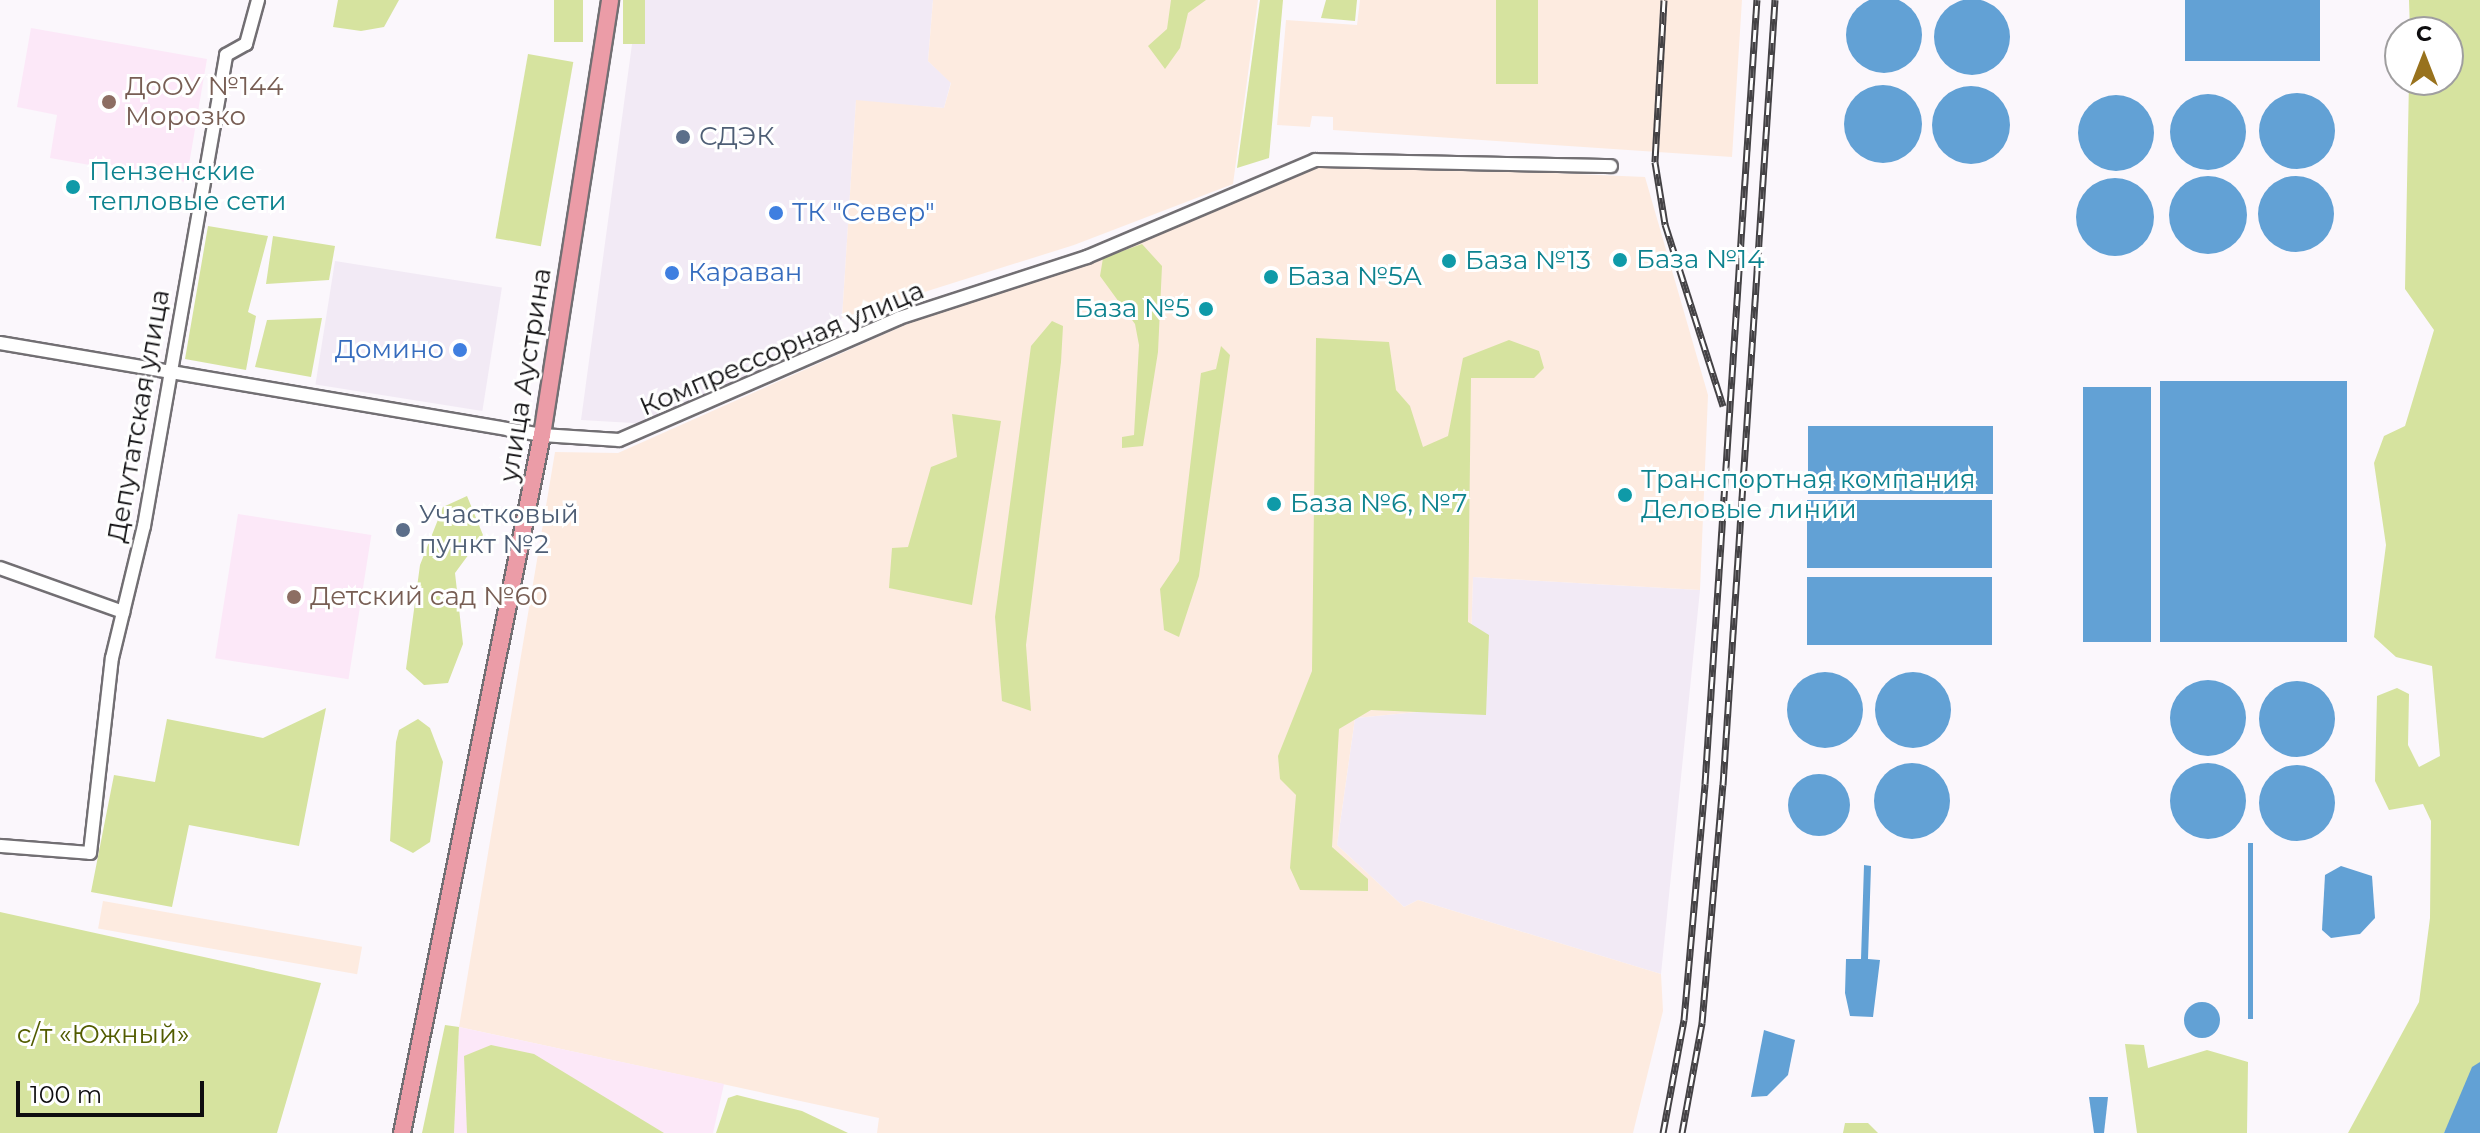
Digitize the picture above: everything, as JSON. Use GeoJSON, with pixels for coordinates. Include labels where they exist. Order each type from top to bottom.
{"type":"FeatureCollection","features":[{"type":"Feature","properties":{"kind":"main road","name":"улица Аустрина"},"geometry":{"type":"LineString","coordinates":[[402,1133],[542,435],[610,0]]}},
{"type":"Feature","properties":{"kind":"street","name":"Депутатская улица"},"geometry":{"type":"LineString","coordinates":[[0,846],[90,853],[123,612],[170,372],[226,55],[246,44],[258,0]]}},
{"type":"Feature","properties":{"kind":"street","name":"Компрессорная улица"},"geometry":{"type":"LineString","coordinates":[[0,343],[542,435],[619,440],[666,425],[899,318],[1087,257],[1315,160],[1611,166]]}},
{"type":"Feature","properties":{"kind":"street"},"geometry":{"type":"LineString","coordinates":[[0,568],[123,612]]}},
{"type":"Feature","properties":{"kind":"shaded area"},"geometry":{"type":"Polygon","coordinates":[[[638,0],[933,0],[928,61],[951,82],[944,108],[856,101],[842,318],[830,339],[650,424],[581,420],[638,0]]]}},
{"type":"Feature","properties":{"kind":"shaded area"},"geometry":{"type":"Polygon","coordinates":[[[933,0],[1258,0],[1233,184],[1074,245],[842,318],[856,100],[944,108],[951,83],[928,61],[933,0]]]}},
{"type":"Feature","properties":{"kind":"shaded area"},"geometry":{"type":"Polygon","coordinates":[[[1360,0],[1742,0],[1732,157],[1333,130],[1333,117],[1312,116],[1310,127],[1277,125],[1286,20],[1357,25],[1360,0]]]}},
{"type":"Feature","properties":{"kind":"shaded area","name":"ДоОУ №144 Морозко"},"geometry":{"type":"Polygon","coordinates":[[[31,28],[207,59],[186,182],[50,158],[57,115],[17,107],[31,28]]]}},
{"type":"Feature","properties":{"kind":"shaded area"},"geometry":{"type":"Polygon","coordinates":[[[1328,163],[1645,177],[1708,395],[1700,590],[1473,577],[1469,707],[1355,718],[1337,845],[1404,907],[1418,900],[1661,974],[1663,1011],[1633,1133],[877,1133],[879,1118],[459,1027],[555,452],[618,453],[914,321],[1124,247],[1328,163]]]}},
{"type":"Feature","properties":{"kind":"shaded area"},"geometry":{"type":"Polygon","coordinates":[[[335,261],[502,287],[482,411],[315,384],[335,261]]]}},
{"type":"Feature","properties":{"kind":"shaded area","name":"Детский сад №60"},"geometry":{"type":"Polygon","coordinates":[[[238,514],[371,535],[348,679],[215,658],[238,514]]]}},
{"type":"Feature","properties":{"kind":"shaded area"},"geometry":{"type":"Polygon","coordinates":[[[1473,577],[1700,590],[1661,974],[1418,900],[1404,907],[1337,845],[1355,718],[1469,707],[1473,577]]]}},
{"type":"Feature","properties":{"kind":"shaded area"},"geometry":{"type":"Polygon","coordinates":[[[103,901],[362,947],[357,974],[98,929],[103,901]]]}},
{"type":"Feature","properties":{"kind":"shaded area"},"geometry":{"type":"Polygon","coordinates":[[[459,1027],[724,1084],[713,1133],[454,1133],[459,1027]]]}},
{"type":"Feature","properties":{"kind":"green space"},"geometry":{"type":"Polygon","coordinates":[[[338,0],[399,0],[384,27],[361,31],[333,27],[338,0]]]}},
{"type":"Feature","properties":{"kind":"green space"},"geometry":{"type":"Polygon","coordinates":[[[554,0],[583,0],[583,42],[554,42],[554,0]]]}},
{"type":"Feature","properties":{"kind":"green space"},"geometry":{"type":"Polygon","coordinates":[[[623,0],[645,0],[645,44],[623,44],[623,0]]]}},
{"type":"Feature","properties":{"kind":"green space"},"geometry":{"type":"Polygon","coordinates":[[[1171,0],[1206,0],[1188,13],[1180,48],[1165,69],[1148,46],[1167,29],[1171,0]]]}},
{"type":"Feature","properties":{"kind":"green space"},"geometry":{"type":"Polygon","coordinates":[[[1260,0],[1283,0],[1269,158],[1237,168],[1260,0]]]}},
{"type":"Feature","properties":{"kind":"green space"},"geometry":{"type":"Polygon","coordinates":[[[1326,0],[1357,0],[1355,21],[1321,18],[1326,0]]]}},
{"type":"Feature","properties":{"kind":"green space"},"geometry":{"type":"Polygon","coordinates":[[[1496,0],[1538,0],[1538,84],[1496,84],[1496,0]]]}},
{"type":"Feature","properties":{"kind":"green space"},"geometry":{"type":"Polygon","coordinates":[[[2409,0],[2480,0],[2480,1062],[2444,1133],[2348,1133],[2419,1002],[2430,918],[2431,821],[2423,804],[2389,810],[2375,781],[2377,696],[2397,688],[2409,694],[2408,745],[2419,767],[2440,756],[2432,666],[2396,657],[2374,637],[2386,545],[2374,463],[2384,436],[2405,426],[2434,330],[2405,289],[2409,96],[2464,96],[2464,16],[2410,16],[2409,0]]]}},
{"type":"Feature","properties":{"kind":"green space"},"geometry":{"type":"Polygon","coordinates":[[[528,54],[573,62],[541,246],[496,238],[528,54]]]}},
{"type":"Feature","properties":{"kind":"green space"},"geometry":{"type":"Polygon","coordinates":[[[208,226],[268,236],[248,312],[256,316],[246,370],[185,359],[208,226]]]}},
{"type":"Feature","properties":{"kind":"green space"},"geometry":{"type":"Polygon","coordinates":[[[273,236],[335,246],[329,280],[266,284],[273,236]]]}},
{"type":"Feature","properties":{"kind":"green space"},"geometry":{"type":"Polygon","coordinates":[[[1142,244],[1162,266],[1158,352],[1143,446],[1122,448],[1122,437],[1134,435],[1139,345],[1135,324],[1100,276],[1103,258],[1142,244]]]}},
{"type":"Feature","properties":{"kind":"green space"},"geometry":{"type":"Polygon","coordinates":[[[322,318],[311,377],[255,367],[267,320],[322,318]]]}},
{"type":"Feature","properties":{"kind":"green space"},"geometry":{"type":"Polygon","coordinates":[[[1052,321],[1063,326],[1026,645],[1031,711],[1002,701],[995,617],[1031,346],[1052,321]]]}},
{"type":"Feature","properties":{"kind":"green space"},"geometry":{"type":"Polygon","coordinates":[[[1316,338],[1389,342],[1396,390],[1410,406],[1423,447],[1448,436],[1463,358],[1509,340],[1539,351],[1544,368],[1534,378],[1471,378],[1468,622],[1489,635],[1486,715],[1371,710],[1339,729],[1332,847],[1368,879],[1368,891],[1300,890],[1290,868],[1296,795],[1280,779],[1278,756],[1312,671],[1316,338]]]}},
{"type":"Feature","properties":{"kind":"green space"},"geometry":{"type":"Polygon","coordinates":[[[1221,346],[1230,355],[1199,576],[1179,637],[1164,630],[1160,589],[1179,561],[1201,373],[1216,369],[1221,346]]]}},
{"type":"Feature","properties":{"kind":"green space"},"geometry":{"type":"Polygon","coordinates":[[[952,414],[1001,421],[972,605],[889,588],[892,548],[908,547],[931,467],[957,457],[952,414]]]}},
{"type":"Feature","properties":{"kind":"green space"},"geometry":{"type":"Polygon","coordinates":[[[467,496],[483,535],[455,573],[463,644],[448,683],[424,685],[406,669],[420,565],[443,507],[467,496]]]}},
{"type":"Feature","properties":{"kind":"green space"},"geometry":{"type":"Polygon","coordinates":[[[326,708],[299,846],[189,825],[172,907],[91,892],[114,775],[155,782],[167,719],[263,738],[326,708]]]}},
{"type":"Feature","properties":{"kind":"green space"},"geometry":{"type":"Polygon","coordinates":[[[418,719],[430,728],[443,762],[430,842],[413,853],[390,841],[396,742],[399,730],[418,719]]]}},
{"type":"Feature","properties":{"kind":"green space","name":"с/т «Южный»"},"geometry":{"type":"Polygon","coordinates":[[[0,912],[321,983],[277,1133],[0,1133],[0,912]]]}},
{"type":"Feature","properties":{"kind":"green space"},"geometry":{"type":"Polygon","coordinates":[[[445,1025],[459,1027],[454,1133],[422,1133],[445,1025]]]}},
{"type":"Feature","properties":{"kind":"green space"},"geometry":{"type":"Polygon","coordinates":[[[2125,1044],[2144,1045],[2148,1068],[2207,1050],[2248,1062],[2247,1133],[2137,1133],[2125,1044]]]}},
{"type":"Feature","properties":{"kind":"green space"},"geometry":{"type":"Polygon","coordinates":[[[491,1045],[534,1054],[664,1133],[467,1133],[464,1056],[491,1045]]]}},
{"type":"Feature","properties":{"kind":"green space"},"geometry":{"type":"Polygon","coordinates":[[[737,1095],[802,1111],[848,1133],[716,1133],[728,1098],[737,1095]]]}},
{"type":"Feature","properties":{"kind":"green space"},"geometry":{"type":"Polygon","coordinates":[[[1845,1123],[1868,1123],[1878,1133],[1843,1133],[1845,1123]]]}},
{"type":"Feature","properties":{"kind":"water"},"geometry":{"type":"Polygon","coordinates":[[[1884,-3],[1899,0],[1911,8],[1919,20],[1922,35],[1919,50],[1911,62],[1899,70],[1884,73],[1869,70],[1857,62],[1849,50],[1846,35],[1849,20],[1857,8],[1869,0],[1884,-3]]]}},
{"type":"Feature","properties":{"kind":"water"},"geometry":{"type":"Polygon","coordinates":[[[1965,-1],[1979,-1],[1993,5],[2004,16],[2010,37],[2007,52],[1999,64],[1979,75],[1965,75],[1951,69],[1940,58],[1934,44],[1934,30],[1940,16],[1951,5],[1965,-1]]]}},
{"type":"Feature","properties":{"kind":"water"},"geometry":{"type":"Polygon","coordinates":[[[2185,0],[2320,0],[2320,61],[2185,61],[2185,0]]]}},
{"type":"Feature","properties":{"kind":"water"},"geometry":{"type":"Polygon","coordinates":[[[1883,85],[1898,88],[1910,97],[1919,109],[1922,124],[1919,139],[1910,151],[1898,160],[1883,163],[1868,160],[1856,151],[1847,139],[1844,124],[1847,109],[1856,97],[1868,88],[1883,85]]]}},
{"type":"Feature","properties":{"kind":"water"},"geometry":{"type":"Polygon","coordinates":[[[1971,86],[1986,89],[1998,98],[2007,110],[2010,125],[2007,140],[1998,152],[1986,161],[1971,164],[1956,161],[1944,152],[1935,140],[1932,125],[1935,110],[1944,98],[1956,89],[1971,86]]]}},
{"type":"Feature","properties":{"kind":"water"},"geometry":{"type":"Polygon","coordinates":[[[2305,93],[2318,99],[2329,110],[2335,131],[2333,146],[2318,163],[2305,169],[2289,169],[2276,163],[2261,146],[2259,123],[2265,110],[2282,95],[2305,93]]]}},
{"type":"Feature","properties":{"kind":"water"},"geometry":{"type":"Polygon","coordinates":[[[2216,94],[2229,100],[2240,111],[2246,132],[2244,147],[2229,164],[2216,170],[2200,170],[2187,164],[2172,147],[2170,124],[2176,111],[2193,96],[2216,94]]]}},
{"type":"Feature","properties":{"kind":"water"},"geometry":{"type":"Polygon","coordinates":[[[2124,95],[2137,101],[2148,112],[2154,133],[2152,148],[2137,165],[2124,171],[2108,171],[2095,165],[2080,148],[2078,125],[2084,112],[2101,97],[2124,95]]]}},
{"type":"Feature","properties":{"kind":"water"},"geometry":{"type":"Polygon","coordinates":[[[2208,176],[2223,179],[2235,188],[2244,200],[2247,215],[2244,230],[2235,242],[2223,251],[2208,254],[2193,251],[2181,242],[2172,230],[2169,215],[2172,200],[2181,188],[2193,179],[2208,176]]]}},
{"type":"Feature","properties":{"kind":"water"},"geometry":{"type":"Polygon","coordinates":[[[2304,176],[2317,182],[2328,193],[2334,214],[2332,229],[2317,246],[2304,252],[2288,252],[2275,246],[2260,229],[2258,206],[2264,193],[2281,178],[2304,176]]]}},
{"type":"Feature","properties":{"kind":"water"},"geometry":{"type":"Polygon","coordinates":[[[2115,178],[2130,181],[2142,190],[2151,202],[2154,217],[2151,232],[2142,244],[2130,253],[2115,256],[2100,253],[2088,244],[2079,232],[2076,217],[2079,202],[2088,190],[2100,181],[2115,178]]]}},
{"type":"Feature","properties":{"kind":"water"},"geometry":{"type":"Polygon","coordinates":[[[2160,381],[2347,381],[2347,642],[2160,642],[2160,381]]]}},
{"type":"Feature","properties":{"kind":"water"},"geometry":{"type":"Polygon","coordinates":[[[2083,387],[2151,387],[2151,642],[2083,642],[2083,387]]]}},
{"type":"Feature","properties":{"kind":"water"},"geometry":{"type":"Polygon","coordinates":[[[1808,426],[1993,426],[1993,494],[1808,494],[1808,426]]]}},
{"type":"Feature","properties":{"kind":"water"},"geometry":{"type":"Polygon","coordinates":[[[1807,500],[1992,500],[1992,568],[1807,568],[1807,500]]]}},
{"type":"Feature","properties":{"kind":"water"},"geometry":{"type":"Polygon","coordinates":[[[1807,577],[1992,577],[1992,645],[1807,645],[1807,577]]]}},
{"type":"Feature","properties":{"kind":"water"},"geometry":{"type":"Polygon","coordinates":[[[1818,672],[1832,672],[1846,678],[1857,689],[1863,710],[1860,725],[1852,737],[1832,748],[1818,748],[1804,742],[1793,731],[1787,717],[1787,703],[1793,689],[1804,678],[1818,672]]]}},
{"type":"Feature","properties":{"kind":"water"},"geometry":{"type":"Polygon","coordinates":[[[1906,672],[1920,672],[1934,678],[1945,689],[1951,710],[1948,725],[1940,737],[1920,748],[1906,748],[1892,742],[1881,731],[1875,717],[1875,703],[1881,689],[1892,678],[1906,672]]]}},
{"type":"Feature","properties":{"kind":"water"},"geometry":{"type":"Polygon","coordinates":[[[2201,680],[2215,680],[2229,686],[2240,697],[2246,718],[2243,733],[2235,745],[2215,756],[2201,756],[2187,750],[2176,739],[2170,725],[2170,711],[2176,697],[2187,686],[2201,680]]]}},
{"type":"Feature","properties":{"kind":"water"},"geometry":{"type":"Polygon","coordinates":[[[2290,681],[2304,681],[2318,687],[2329,698],[2335,719],[2332,734],[2324,746],[2304,757],[2290,757],[2276,751],[2265,740],[2259,726],[2259,712],[2265,698],[2276,687],[2290,681]]]}},
{"type":"Feature","properties":{"kind":"water"},"geometry":{"type":"Polygon","coordinates":[[[1905,763],[1919,763],[1933,769],[1944,780],[1950,801],[1947,816],[1939,828],[1919,839],[1905,839],[1891,833],[1880,822],[1874,808],[1874,794],[1880,780],[1891,769],[1905,763]]]}},
{"type":"Feature","properties":{"kind":"water"},"geometry":{"type":"Polygon","coordinates":[[[2201,763],[2215,763],[2229,769],[2240,780],[2246,801],[2243,816],[2235,828],[2215,839],[2201,839],[2187,833],[2176,822],[2170,808],[2170,794],[2176,780],[2187,769],[2201,763]]]}},
{"type":"Feature","properties":{"kind":"water"},"geometry":{"type":"Polygon","coordinates":[[[2290,765],[2304,765],[2318,771],[2329,782],[2335,803],[2332,818],[2324,830],[2304,841],[2290,841],[2276,835],[2265,824],[2259,810],[2259,796],[2265,782],[2276,771],[2290,765]]]}},
{"type":"Feature","properties":{"kind":"water"},"geometry":{"type":"Polygon","coordinates":[[[1819,774],[1831,776],[1841,783],[1848,793],[1848,817],[1841,827],[1831,834],[1819,836],[1807,834],[1797,827],[1790,817],[1788,805],[1790,793],[1797,783],[1807,776],[1819,774]]]}},
{"type":"Feature","properties":{"kind":"water"},"geometry":{"type":"Polygon","coordinates":[[[2248,843],[2253,843],[2253,1019],[2248,1019],[2248,843]]]}},
{"type":"Feature","properties":{"kind":"water"},"geometry":{"type":"Polygon","coordinates":[[[1864,865],[1871,866],[1868,959],[1880,960],[1873,1017],[1850,1016],[1845,993],[1846,959],[1861,959],[1864,865]]]}},
{"type":"Feature","properties":{"kind":"water"},"geometry":{"type":"Polygon","coordinates":[[[2341,866],[2372,876],[2375,918],[2360,934],[2331,938],[2322,930],[2325,875],[2341,866]]]}},
{"type":"Feature","properties":{"kind":"water"},"geometry":{"type":"Polygon","coordinates":[[[2202,1002],[2215,1007],[2220,1020],[2215,1033],[2202,1038],[2189,1033],[2184,1020],[2189,1007],[2202,1002]]]}},
{"type":"Feature","properties":{"kind":"water"},"geometry":{"type":"Polygon","coordinates":[[[1764,1030],[1795,1040],[1788,1075],[1767,1096],[1751,1097],[1764,1030]]]}},
{"type":"Feature","properties":{"kind":"water"},"geometry":{"type":"Polygon","coordinates":[[[2480,1062],[2480,1133],[2444,1133],[2472,1067],[2480,1062]]]}},
{"type":"Feature","properties":{"kind":"water"},"geometry":{"type":"Polygon","coordinates":[[[2089,1097],[2108,1097],[2104,1133],[2094,1133],[2089,1097]]]}},
{"type":"Feature","properties":{"kind":"railway"},"geometry":{"type":"LineString","coordinates":[[1664,0],[1655,162],[1665,224],[1723,406]]}},
{"type":"Feature","properties":{"kind":"railway"},"geometry":{"type":"LineString","coordinates":[[1663,1133],[1684,1020],[1705,784],[1757,0]]}},
{"type":"Feature","properties":{"kind":"railway"},"geometry":{"type":"LineString","coordinates":[[1682,1133],[1702,1023],[1723,785],[1775,0]]}},
{"type":"Feature","properties":{"kind":"place","name":"ДоОУ №144 Морозко"},"geometry":{"type":"Point","coordinates":[109,102]}},
{"type":"Feature","properties":{"kind":"place","name":"СДЭК"},"geometry":{"type":"Point","coordinates":[683,137]}},
{"type":"Feature","properties":{"kind":"place","name":"Пензенские тепловые сети"},"geometry":{"type":"Point","coordinates":[73,187]}},
{"type":"Feature","properties":{"kind":"place","name":"ТК \"Север\""},"geometry":{"type":"Point","coordinates":[776,213]}},
{"type":"Feature","properties":{"kind":"place","name":"База №14"},"geometry":{"type":"Point","coordinates":[1620,260]}},
{"type":"Feature","properties":{"kind":"place","name":"База №13"},"geometry":{"type":"Point","coordinates":[1449,261]}},
{"type":"Feature","properties":{"kind":"place","name":"Караван"},"geometry":{"type":"Point","coordinates":[672,273]}},
{"type":"Feature","properties":{"kind":"place","name":"База №5А"},"geometry":{"type":"Point","coordinates":[1271,277]}},
{"type":"Feature","properties":{"kind":"place","name":"База №5"},"geometry":{"type":"Point","coordinates":[1206,309]}},
{"type":"Feature","properties":{"kind":"place","name":"Домино"},"geometry":{"type":"Point","coordinates":[460,350]}},
{"type":"Feature","properties":{"kind":"place","name":"Транспортная компания Деловые линии"},"geometry":{"type":"Point","coordinates":[1625,495]}},
{"type":"Feature","properties":{"kind":"place","name":"База №6, №7"},"geometry":{"type":"Point","coordinates":[1274,504]}},
{"type":"Feature","properties":{"kind":"place","name":"Участковый пункт №2"},"geometry":{"type":"Point","coordinates":[403,530]}},
{"type":"Feature","properties":{"kind":"place","name":"Детский сад №60"},"geometry":{"type":"Point","coordinates":[294,597]}}]}
